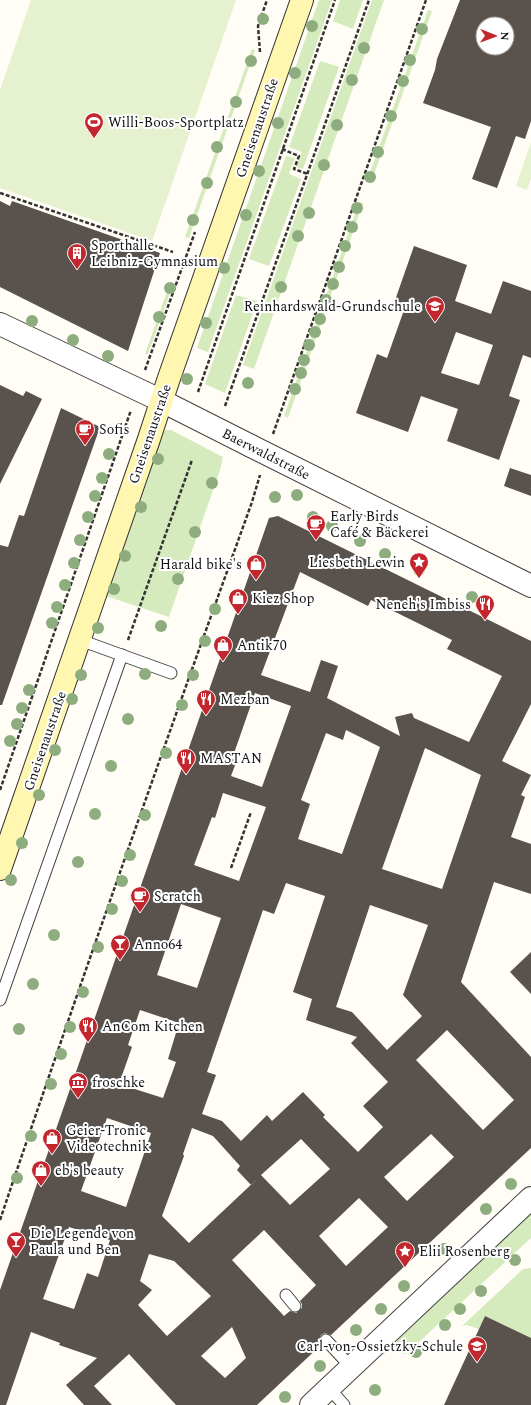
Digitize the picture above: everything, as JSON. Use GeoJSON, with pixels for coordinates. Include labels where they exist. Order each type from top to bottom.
{"type":"FeatureCollection","features":[{"type":"Feature","properties":{"kind":"main road","name":"Gneisenaustraße"},"geometry":{"type":"LineString","coordinates":[[0,869],[302,0]]}},
{"type":"Feature","properties":{"kind":"street","name":"Baerwaldstraße"},"geometry":{"type":"LineString","coordinates":[[0,324],[162,401],[531,586]]}},
{"type":"Feature","properties":{"kind":"street"},"geometry":{"type":"LineString","coordinates":[[311,1405],[531,1198]]}},
{"type":"Feature","properties":{"kind":"lane"},"geometry":{"type":"LineString","coordinates":[[80,640],[171,672]]}},
{"type":"Feature","properties":{"kind":"lane"},"geometry":{"type":"LineString","coordinates":[[0,1000],[122,655]]}},
{"type":"Feature","properties":{"kind":"lane"},"geometry":{"type":"LineString","coordinates":[[286,1295],[295,1306]]}},
{"type":"Feature","properties":{"kind":"lane"},"geometry":{"type":"LineString","coordinates":[[326,1340],[351,1367]]}},
{"type":"Feature","properties":{"kind":"lane"},"geometry":{"type":"LineString","coordinates":[[329,1388],[344,1405]]}},
{"type":"Feature","properties":{"kind":"path"},"geometry":{"type":"LineString","coordinates":[[260,53],[258,26],[267,0]]}},
{"type":"Feature","properties":{"kind":"path"},"geometry":{"type":"LineString","coordinates":[[198,392],[335,0]]}},
{"type":"Feature","properties":{"kind":"path"},"geometry":{"type":"LineString","coordinates":[[225,406],[308,174],[368,0]]}},
{"type":"Feature","properties":{"kind":"path"},"geometry":{"type":"LineString","coordinates":[[277,421],[426,0]]}},
{"type":"Feature","properties":{"kind":"path"},"geometry":{"type":"LineString","coordinates":[[282,149],[299,156],[294,169],[308,174]]}},
{"type":"Feature","properties":{"kind":"path"},"geometry":{"type":"LineString","coordinates":[[0,193],[173,252]]}},
{"type":"Feature","properties":{"kind":"path"},"geometry":{"type":"LineString","coordinates":[[149,360],[196,230]]}},
{"type":"Feature","properties":{"kind":"path"},"geometry":{"type":"LineString","coordinates":[[0,790],[121,436]]}},
{"type":"Feature","properties":{"kind":"path"},"geometry":{"type":"LineString","coordinates":[[122,655],[192,460]]}},
{"type":"Feature","properties":{"kind":"path"},"geometry":{"type":"LineString","coordinates":[[0,1220],[59,1044],[252,502]]}},
{"type":"Feature","properties":{"kind":"path"},"geometry":{"type":"LineString","coordinates":[[231,868],[251,812]]}},
{"type":"Feature","properties":{"kind":"green space","name":"Willi-Boos-Sportplatz"},"geometry":{"type":"Polygon","coordinates":[[[31,0],[236,0],[152,241],[0,188],[0,90],[31,0]]]}},
{"type":"Feature","properties":{"kind":"green space"},"geometry":{"type":"Polygon","coordinates":[[[319,0],[332,0],[208,352],[197,348],[319,0]]]}},
{"type":"Feature","properties":{"kind":"green space"},"geometry":{"type":"Polygon","coordinates":[[[340,0],[363,0],[353,29],[333,21],[340,0]]]}},
{"type":"Feature","properties":{"kind":"green space"},"geometry":{"type":"Polygon","coordinates":[[[372,0],[384,0],[254,369],[243,365],[372,0]]]}},
{"type":"Feature","properties":{"kind":"green space"},"geometry":{"type":"Polygon","coordinates":[[[428,10],[432,11],[372,180],[368,178],[428,10]]]}},
{"type":"Feature","properties":{"kind":"green space"},"geometry":{"type":"Polygon","coordinates":[[[252,49],[255,50],[189,238],[185,237],[252,49]]]}},
{"type":"Feature","properties":{"kind":"green space"},"geometry":{"type":"Polygon","coordinates":[[[320,61],[339,67],[303,169],[296,167],[302,152],[289,147],[320,61]]]}},
{"type":"Feature","properties":{"kind":"green space"},"geometry":{"type":"Polygon","coordinates":[[[531,142],[531,178],[527,190],[516,186],[531,142]]]}},
{"type":"Feature","properties":{"kind":"green space"},"geometry":{"type":"Polygon","coordinates":[[[286,156],[295,158],[289,174],[301,179],[269,266],[249,259],[286,156]]]}},
{"type":"Feature","properties":{"kind":"green space"},"geometry":{"type":"Polygon","coordinates":[[[359,202],[363,203],[288,418],[284,416],[359,202]]]}},
{"type":"Feature","properties":{"kind":"green space"},"geometry":{"type":"Polygon","coordinates":[[[170,283],[173,285],[148,354],[145,354],[170,283]]]}},
{"type":"Feature","properties":{"kind":"green space"},"geometry":{"type":"Polygon","coordinates":[[[236,295],[257,301],[225,393],[205,384],[236,295]]]}},
{"type":"Feature","properties":{"kind":"green space"},"geometry":{"type":"Polygon","coordinates":[[[166,430],[171,430],[223,457],[220,470],[169,617],[106,596],[163,432],[166,430]]]}},
{"type":"Feature","properties":{"kind":"green space"},"geometry":{"type":"Polygon","coordinates":[[[531,1214],[531,1238],[406,1354],[386,1350],[531,1214]]]}},
{"type":"Feature","properties":{"kind":"green space"},"geometry":{"type":"Polygon","coordinates":[[[531,1268],[531,1338],[485,1316],[479,1329],[466,1325],[462,1326],[523,1269],[531,1268]]]}},
{"type":"Feature","properties":{"kind":"building"},"geometry":{"type":"Polygon","coordinates":[[[460,0],[531,0],[531,121],[525,139],[516,136],[497,188],[472,179],[491,127],[423,103],[435,70],[437,59],[460,0]]]}},
{"type":"Feature","properties":{"kind":"building","name":"Sporthalle Leibniz-Gymnasium"},"geometry":{"type":"Polygon","coordinates":[[[0,201],[10,206],[12,201],[160,253],[128,351],[0,287],[0,201]]]}},
{"type":"Feature","properties":{"kind":"building"},"geometry":{"type":"Polygon","coordinates":[[[414,246],[467,265],[455,301],[491,314],[503,281],[531,291],[531,358],[523,355],[509,396],[520,400],[499,460],[447,441],[458,409],[421,396],[408,432],[356,413],[377,354],[387,358],[404,310],[393,306],[414,246]],[[456,332],[441,373],[479,385],[493,345],[456,332]]]}},
{"type":"Feature","properties":{"kind":"building"},"geometry":{"type":"Polygon","coordinates":[[[0,385],[23,396],[26,391],[42,399],[0,484],[0,385]]]}},
{"type":"Feature","properties":{"kind":"building"},"geometry":{"type":"Polygon","coordinates":[[[61,408],[100,427],[2,705],[0,705],[0,545],[8,547],[19,515],[24,516],[61,408]]]}},
{"type":"Feature","properties":{"kind":"building"},"geometry":{"type":"Polygon","coordinates":[[[510,468],[531,475],[531,496],[504,486],[510,468]]]}},
{"type":"Feature","properties":{"kind":"building"},"geometry":{"type":"Polygon","coordinates":[[[278,516],[531,641],[531,704],[502,761],[531,775],[521,795],[525,797],[511,837],[531,844],[531,894],[494,882],[461,982],[531,1057],[531,1148],[331,1335],[325,1333],[321,1335],[319,1341],[321,1345],[257,1405],[176,1405],[129,1354],[94,1386],[112,1405],[84,1405],[66,1385],[97,1358],[59,1345],[60,1343],[31,1332],[6,1405],[0,1405],[0,1290],[269,518],[278,516]],[[300,572],[261,675],[310,692],[321,660],[338,666],[327,698],[400,736],[395,717],[412,713],[414,718],[469,742],[502,676],[447,649],[452,640],[371,600],[368,606],[300,572]],[[255,693],[232,759],[237,760],[231,776],[262,787],[291,706],[255,693]],[[346,730],[343,740],[326,733],[301,800],[310,804],[298,839],[342,854],[380,747],[346,730]],[[425,748],[382,869],[442,889],[481,775],[425,748]],[[223,793],[215,818],[212,817],[194,865],[239,881],[266,807],[223,793]],[[286,883],[274,914],[263,910],[207,1072],[216,1075],[202,1114],[222,1121],[241,1141],[267,1115],[272,1121],[303,1092],[325,1115],[323,1117],[358,1152],[383,1127],[363,1106],[388,1082],[351,1043],[357,1037],[306,1020],[312,999],[293,992],[325,896],[286,883]],[[181,904],[157,975],[197,988],[221,918],[181,904]],[[370,905],[336,1007],[352,1012],[387,1050],[422,1016],[403,995],[428,925],[370,905]],[[140,1010],[128,1045],[132,1047],[119,1084],[163,1098],[176,1062],[168,1059],[179,1023],[140,1010]],[[447,1030],[416,1060],[483,1130],[514,1100],[447,1030]],[[107,1118],[81,1191],[126,1207],[151,1133],[107,1118]],[[192,1128],[183,1154],[184,1156],[162,1216],[189,1243],[251,1185],[237,1170],[240,1166],[213,1136],[192,1128]],[[431,1134],[384,1177],[407,1201],[454,1157],[431,1134]],[[301,1139],[261,1175],[290,1205],[330,1169],[301,1139]],[[359,1198],[319,1236],[346,1266],[388,1227],[359,1198]],[[69,1227],[43,1299],[74,1309],[87,1273],[98,1277],[110,1240],[69,1227]],[[264,1230],[232,1260],[284,1316],[290,1311],[296,1313],[302,1308],[300,1301],[316,1285],[264,1230]],[[149,1254],[140,1281],[152,1290],[138,1305],[167,1336],[211,1296],[174,1261],[149,1254]],[[232,1327],[201,1356],[225,1378],[246,1358],[232,1327]]]}},
{"type":"Feature","properties":{"kind":"building"},"geometry":{"type":"Polygon","coordinates":[[[531,952],[531,994],[510,972],[531,952]]]}},
{"type":"Feature","properties":{"kind":"building"},"geometry":{"type":"Polygon","coordinates":[[[485,1316],[531,1338],[531,1405],[444,1405],[485,1316]]]}},
{"type":"Feature","properties":{"kind":"place","name":"Willi-Boos-Sportplatz"},"geometry":{"type":"Point","coordinates":[94,139]}},
{"type":"Feature","properties":{"kind":"place","name":"Sporthalle Leibniz-Gymnasium"},"geometry":{"type":"Point","coordinates":[77,270]}},
{"type":"Feature","properties":{"kind":"place","name":"Reinhardswald-Grundschule"},"geometry":{"type":"Point","coordinates":[435,323]}},
{"type":"Feature","properties":{"kind":"place","name":"Sofis"},"geometry":{"type":"Point","coordinates":[85,446]}},
{"type":"Feature","properties":{"kind":"place","name":"Early Birds Café & Bäckerei"},"geometry":{"type":"Point","coordinates":[316,541]}},
{"type":"Feature","properties":{"kind":"place","name":"Liesbeth Lewin"},"geometry":{"type":"Point","coordinates":[419,579]}},
{"type":"Feature","properties":{"kind":"place","name":"Harald bike's"},"geometry":{"type":"Point","coordinates":[256,581]}},
{"type":"Feature","properties":{"kind":"place","name":"Kiez Shop"},"geometry":{"type":"Point","coordinates":[238,615]}},
{"type":"Feature","properties":{"kind":"place","name":"Neneh's Imbiss"},"geometry":{"type":"Point","coordinates":[485,621]}},
{"type":"Feature","properties":{"kind":"place","name":"Antik70"},"geometry":{"type":"Point","coordinates":[223,662]}},
{"type":"Feature","properties":{"kind":"place","name":"Mezban"},"geometry":{"type":"Point","coordinates":[206,716]}},
{"type":"Feature","properties":{"kind":"place","name":"MASTAN"},"geometry":{"type":"Point","coordinates":[186,775]}},
{"type":"Feature","properties":{"kind":"place","name":"Scratch"},"geometry":{"type":"Point","coordinates":[140,913]}},
{"type":"Feature","properties":{"kind":"place","name":"Anno64"},"geometry":{"type":"Point","coordinates":[120,961]}},
{"type":"Feature","properties":{"kind":"place","name":"AnCom Kitchen"},"geometry":{"type":"Point","coordinates":[88,1043]}},
{"type":"Feature","properties":{"kind":"place","name":"froschke"},"geometry":{"type":"Point","coordinates":[78,1099]}},
{"type":"Feature","properties":{"kind":"place","name":"Geier-Tronic Videotechnik"},"geometry":{"type":"Point","coordinates":[52,1155]}},
{"type":"Feature","properties":{"kind":"place","name":"eb's beauty"},"geometry":{"type":"Point","coordinates":[41,1187]}},
{"type":"Feature","properties":{"kind":"place","name":"Die Legende von Paula und Ben"},"geometry":{"type":"Point","coordinates":[16,1258]}},
{"type":"Feature","properties":{"kind":"place","name":"Elii Rosenberg"},"geometry":{"type":"Point","coordinates":[405,1268]}},
{"type":"Feature","properties":{"kind":"place","name":"Carl-von-Ossietzky-Schule"},"geometry":{"type":"Point","coordinates":[477,1363]}}]}
